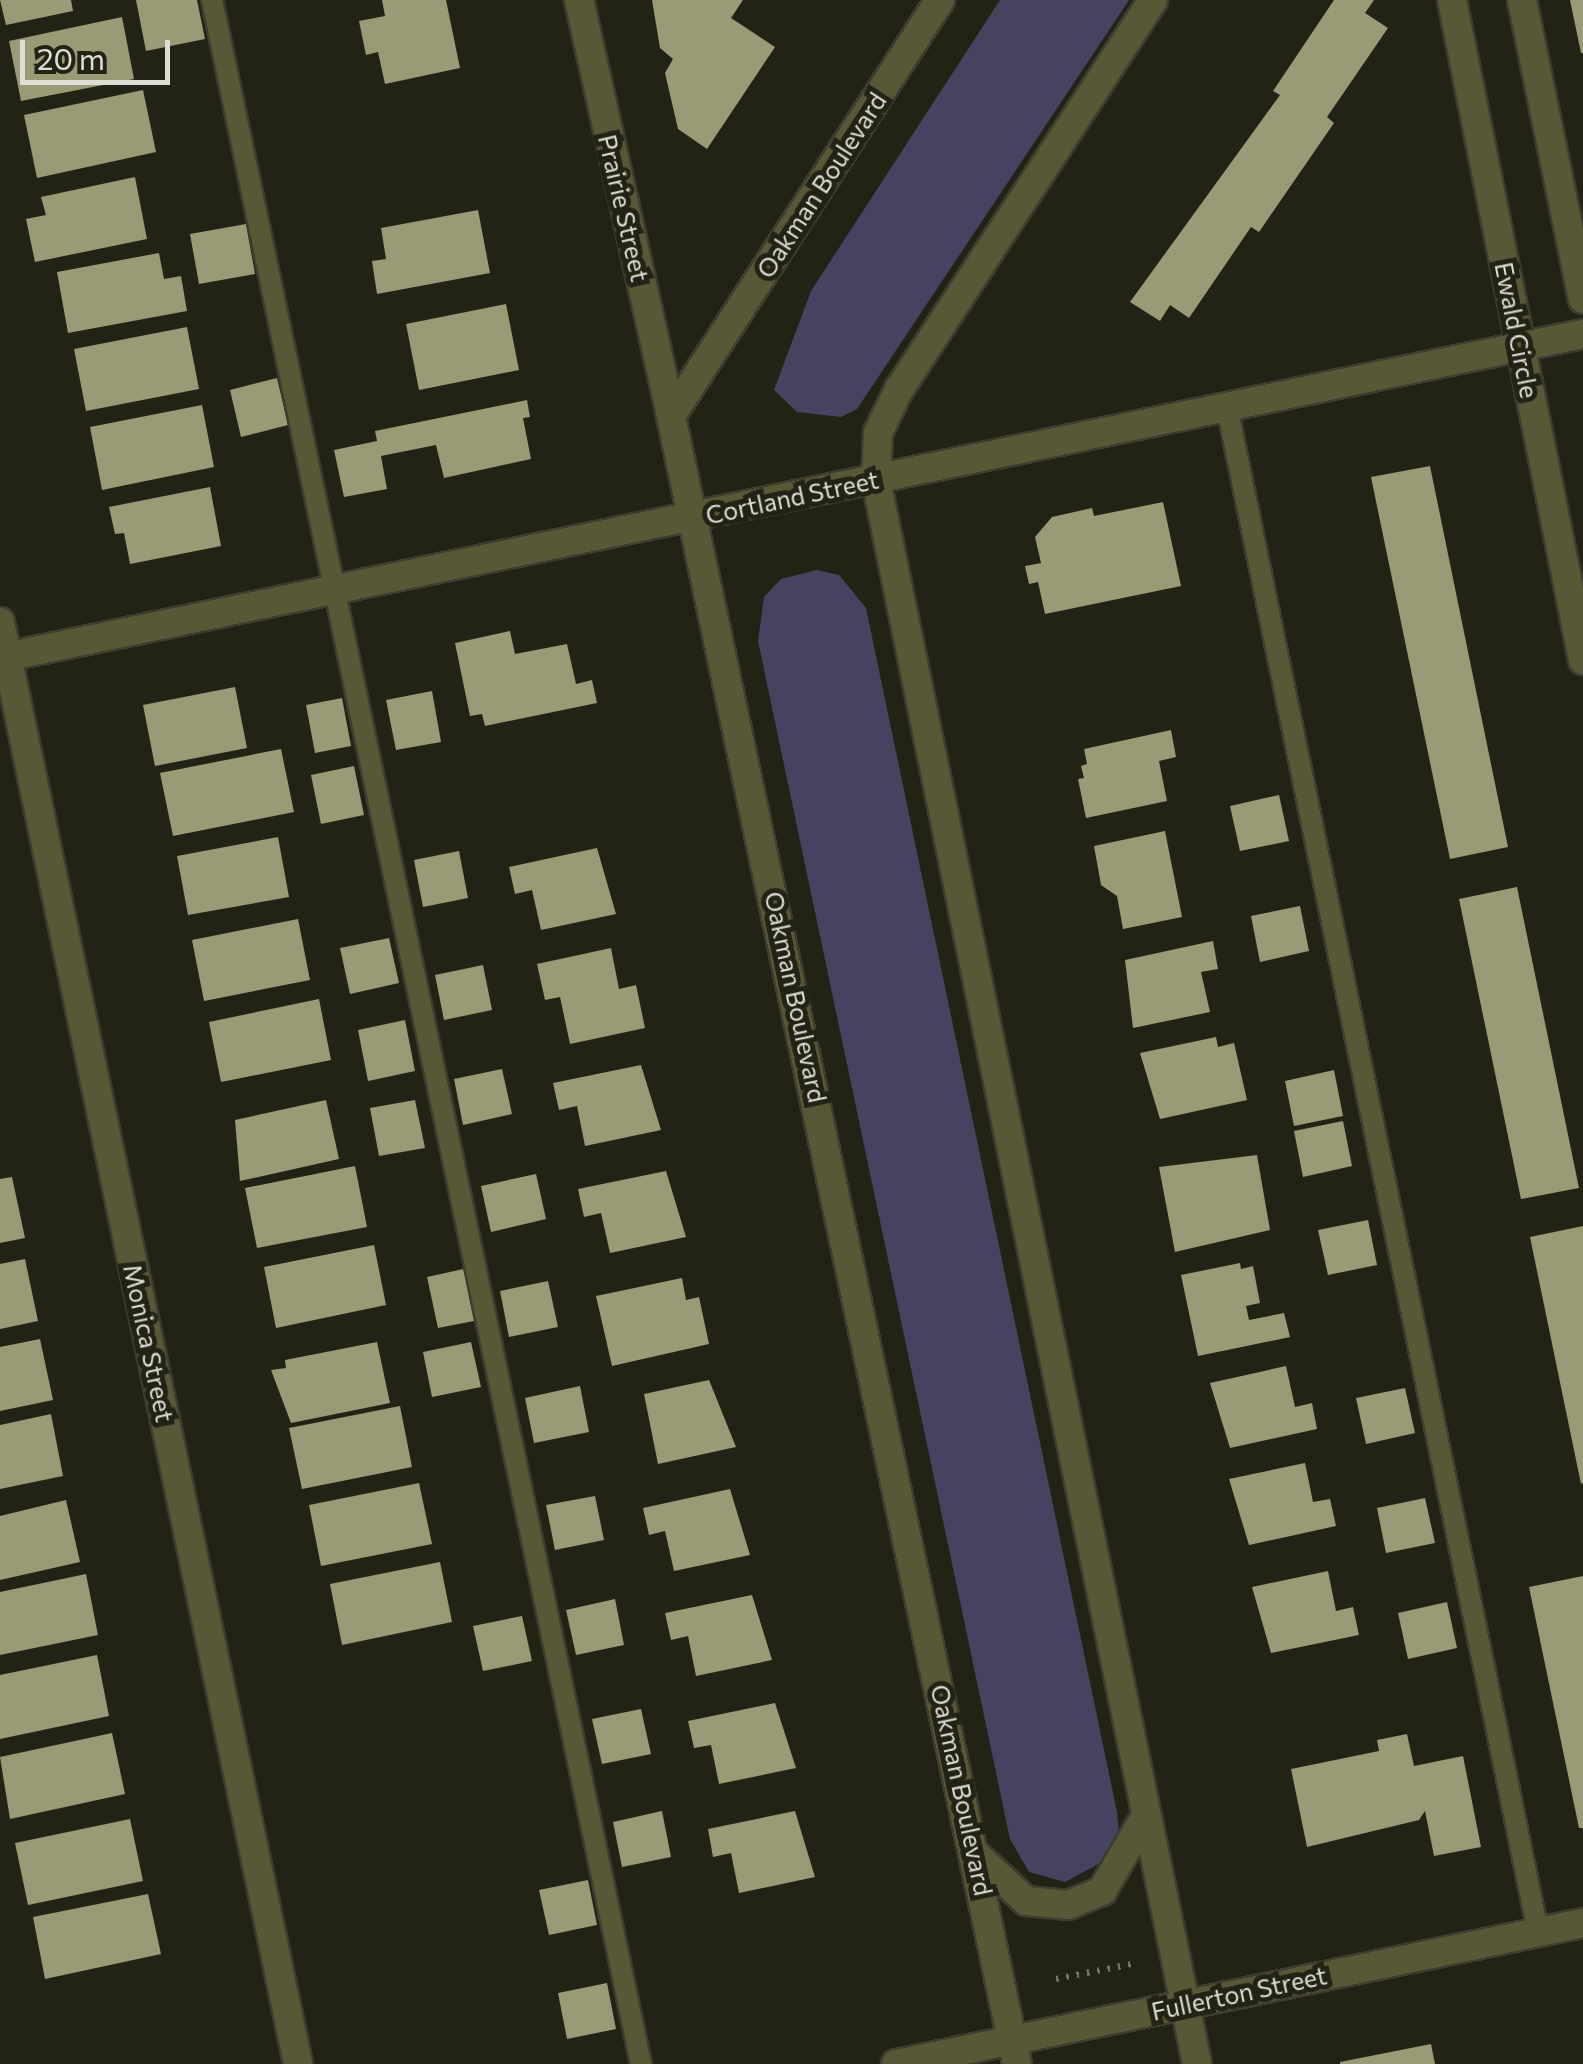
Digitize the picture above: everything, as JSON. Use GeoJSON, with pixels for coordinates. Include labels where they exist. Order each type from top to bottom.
{"type":"FeatureCollection","features":[{"type":"Feature","properties":{"kind":"street","name":"Prairie Street"},"geometry":{"type":"LineString","coordinates":[[578,0],[671,416]]}},
{"type":"Feature","properties":{"kind":"street","name":"Oakman Boulevard"},"geometry":{"type":"LineString","coordinates":[[940,0],[671,416],[1015,2052]]}},
{"type":"Feature","properties":{"kind":"street"},"geometry":{"type":"LineString","coordinates":[[1154,0],[899,389],[878,433],[876,480],[1144,1819],[1197,2064]]}},
{"type":"Feature","properties":{"kind":"street","name":"Ewald Circle"},"geometry":{"type":"LineString","coordinates":[[1452,0],[1583,660]]}},
{"type":"Feature","properties":{"kind":"street"},"geometry":{"type":"LineString","coordinates":[[1522,0],[1583,299]]}},
{"type":"Feature","properties":{"kind":"street","name":"Cortland Street"},"geometry":{"type":"LineString","coordinates":[[4,657],[1583,334]]}},
{"type":"Feature","properties":{"kind":"street","name":"Monica Street"},"geometry":{"type":"LineString","coordinates":[[0,622],[4,657],[298,2064]]}},
{"type":"Feature","properties":{"kind":"street"},"geometry":{"type":"LineString","coordinates":[[976,1855],[1026,1901],[1068,1905],[1102,1891],[1124,1864],[1144,1819]]}},
{"type":"Feature","properties":{"kind":"street","name":"Fullerton Street"},"geometry":{"type":"LineString","coordinates":[[896,2064],[1015,2052],[1185,2005],[1583,1923]]}},
{"type":"Feature","properties":{"kind":"lane"},"geometry":{"type":"LineString","coordinates":[[212,0],[338,589],[641,2064]]}},
{"type":"Feature","properties":{"kind":"lane"},"geometry":{"type":"LineString","coordinates":[[1227,407],[1538,1932]]}},
{"type":"Feature","properties":{"kind":"path"},"geometry":{"type":"LineString","coordinates":[[1056,1979],[1132,1964]]}},
{"type":"Feature","properties":{"kind":"shaded area"},"geometry":{"type":"Polygon","coordinates":[[[1000,0],[1129,0],[857,409],[841,417],[797,412],[774,390],[811,291],[1000,0]]]}},
{"type":"Feature","properties":{"kind":"shaded area"},"geometry":{"type":"Polygon","coordinates":[[[817,570],[839,575],[866,608],[1117,1812],[1119,1832],[1106,1860],[1065,1882],[1029,1872],[1010,1839],[758,641],[764,597],[781,579],[817,570]]]}},
{"type":"Feature","properties":{"kind":"building"},"geometry":{"type":"Polygon","coordinates":[[[0,0],[71,0],[73,11],[6,25],[0,0]]]}},
{"type":"Feature","properties":{"kind":"building"},"geometry":{"type":"Polygon","coordinates":[[[136,0],[197,0],[205,39],[146,51],[136,0]]]}},
{"type":"Feature","properties":{"kind":"building"},"geometry":{"type":"Polygon","coordinates":[[[382,0],[446,0],[460,68],[385,84],[378,52],[366,55],[359,21],[385,16],[382,0]]]}},
{"type":"Feature","properties":{"kind":"building"},"geometry":{"type":"Polygon","coordinates":[[[652,0],[743,0],[731,18],[775,47],[707,149],[678,129],[665,73],[673,59],[660,48],[652,0]]]}},
{"type":"Feature","properties":{"kind":"building"},"geometry":{"type":"Polygon","coordinates":[[[1334,0],[1374,0],[1365,13],[1388,28],[1327,117],[1334,123],[1259,232],[1251,227],[1189,318],[1170,305],[1160,321],[1130,302],[1280,95],[1273,91],[1334,0]]]}},
{"type":"Feature","properties":{"kind":"building"},"geometry":{"type":"Polygon","coordinates":[[[1570,0],[1583,0],[1583,53],[1581,53],[1570,0]]]}},
{"type":"Feature","properties":{"kind":"building"},"geometry":{"type":"Polygon","coordinates":[[[122,17],[134,79],[21,101],[9,41],[122,17]]]}},
{"type":"Feature","properties":{"kind":"building"},"geometry":{"type":"Polygon","coordinates":[[[143,90],[156,152],[37,178],[24,115],[143,90]]]}},
{"type":"Feature","properties":{"kind":"building"},"geometry":{"type":"Polygon","coordinates":[[[135,177],[147,239],[35,262],[26,219],[46,215],[41,197],[135,177]]]}},
{"type":"Feature","properties":{"kind":"building"},"geometry":{"type":"Polygon","coordinates":[[[478,210],[490,273],[377,294],[372,261],[386,259],[381,228],[478,210]]]}},
{"type":"Feature","properties":{"kind":"building"},"geometry":{"type":"Polygon","coordinates":[[[246,224],[255,274],[199,284],[190,234],[246,224]]]}},
{"type":"Feature","properties":{"kind":"building"},"geometry":{"type":"Polygon","coordinates":[[[159,253],[164,279],[181,276],[187,311],[68,333],[57,272],[159,253]]]}},
{"type":"Feature","properties":{"kind":"building"},"geometry":{"type":"Polygon","coordinates":[[[506,304],[519,370],[419,390],[406,324],[506,304]]]}},
{"type":"Feature","properties":{"kind":"building"},"geometry":{"type":"Polygon","coordinates":[[[187,327],[199,389],[86,411],[74,349],[187,327]]]}},
{"type":"Feature","properties":{"kind":"building"},"geometry":{"type":"Polygon","coordinates":[[[277,378],[288,425],[241,437],[230,390],[277,378]]]}},
{"type":"Feature","properties":{"kind":"building"},"geometry":{"type":"Polygon","coordinates":[[[527,400],[530,417],[523,418],[531,459],[444,478],[436,445],[381,456],[387,489],[344,497],[334,450],[377,441],[375,431],[527,400]]]}},
{"type":"Feature","properties":{"kind":"building"},"geometry":{"type":"Polygon","coordinates":[[[202,405],[214,467],[102,490],[90,427],[202,405]]]}},
{"type":"Feature","properties":{"kind":"building"},"geometry":{"type":"Polygon","coordinates":[[[1430,466],[1508,847],[1450,859],[1371,477],[1430,466]]]}},
{"type":"Feature","properties":{"kind":"building"},"geometry":{"type":"Polygon","coordinates":[[[210,487],[221,546],[130,564],[124,533],[115,534],[109,507],[210,487]]]}},
{"type":"Feature","properties":{"kind":"building"},"geometry":{"type":"Polygon","coordinates":[[[1163,502],[1181,586],[1045,614],[1038,582],[1029,584],[1025,566],[1041,563],[1035,537],[1052,517],[1092,508],[1094,516],[1163,502]]]}},
{"type":"Feature","properties":{"kind":"building"},"geometry":{"type":"Polygon","coordinates":[[[510,631],[515,654],[567,644],[576,684],[592,680],[597,703],[485,726],[482,714],[470,716],[455,643],[510,631]]]}},
{"type":"Feature","properties":{"kind":"building"},"geometry":{"type":"Polygon","coordinates":[[[235,687],[247,748],[155,766],[143,705],[235,687]]]}},
{"type":"Feature","properties":{"kind":"building"},"geometry":{"type":"Polygon","coordinates":[[[432,691],[441,742],[396,750],[386,700],[432,691]]]}},
{"type":"Feature","properties":{"kind":"building"},"geometry":{"type":"Polygon","coordinates":[[[342,698],[351,746],[315,753],[306,705],[342,698]]]}},
{"type":"Feature","properties":{"kind":"building"},"geometry":{"type":"Polygon","coordinates":[[[1171,730],[1176,757],[1159,761],[1167,801],[1086,818],[1078,779],[1084,778],[1081,766],[1087,764],[1084,749],[1171,730]]]}},
{"type":"Feature","properties":{"kind":"building"},"geometry":{"type":"Polygon","coordinates":[[[281,749],[294,812],[173,836],[160,773],[281,749]]]}},
{"type":"Feature","properties":{"kind":"building"},"geometry":{"type":"Polygon","coordinates":[[[354,766],[364,815],[321,824],[311,775],[354,766]]]}},
{"type":"Feature","properties":{"kind":"building"},"geometry":{"type":"Polygon","coordinates":[[[1279,795],[1289,841],[1240,851],[1230,806],[1279,795]]]}},
{"type":"Feature","properties":{"kind":"building"},"geometry":{"type":"Polygon","coordinates":[[[1165,831],[1182,917],[1123,929],[1117,896],[1101,885],[1094,846],[1165,831]]]}},
{"type":"Feature","properties":{"kind":"building"},"geometry":{"type":"Polygon","coordinates":[[[278,837],[289,897],[188,915],[177,856],[278,837]]]}},
{"type":"Feature","properties":{"kind":"building"},"geometry":{"type":"Polygon","coordinates":[[[597,848],[616,914],[541,930],[532,890],[515,894],[509,867],[597,848]]]}},
{"type":"Feature","properties":{"kind":"building"},"geometry":{"type":"Polygon","coordinates":[[[459,851],[468,898],[423,907],[414,860],[459,851]]]}},
{"type":"Feature","properties":{"kind":"building"},"geometry":{"type":"Polygon","coordinates":[[[1517,887],[1579,1188],[1521,1199],[1459,899],[1517,887]]]}},
{"type":"Feature","properties":{"kind":"building"},"geometry":{"type":"Polygon","coordinates":[[[1300,906],[1309,951],[1260,962],[1251,916],[1300,906]]]}},
{"type":"Feature","properties":{"kind":"building"},"geometry":{"type":"Polygon","coordinates":[[[298,919],[310,980],[204,1001],[192,940],[298,919]]]}},
{"type":"Feature","properties":{"kind":"building"},"geometry":{"type":"Polygon","coordinates":[[[389,938],[399,983],[350,994],[340,948],[389,938]]]}},
{"type":"Feature","properties":{"kind":"building"},"geometry":{"type":"Polygon","coordinates":[[[1213,941],[1218,969],[1201,972],[1210,1012],[1133,1028],[1125,960],[1213,941]]]}},
{"type":"Feature","properties":{"kind":"building"},"geometry":{"type":"Polygon","coordinates":[[[611,948],[619,989],[636,985],[645,1028],[570,1044],[560,997],[545,1000],[537,964],[611,948]]]}},
{"type":"Feature","properties":{"kind":"building"},"geometry":{"type":"Polygon","coordinates":[[[483,965],[492,1010],[444,1020],[435,975],[483,965]]]}},
{"type":"Feature","properties":{"kind":"building"},"geometry":{"type":"Polygon","coordinates":[[[319,999],[331,1060],[221,1082],[209,1022],[319,999]]]}},
{"type":"Feature","properties":{"kind":"building"},"geometry":{"type":"Polygon","coordinates":[[[405,1020],[415,1071],[368,1081],[358,1030],[405,1020]]]}},
{"type":"Feature","properties":{"kind":"building"},"geometry":{"type":"Polygon","coordinates":[[[1216,1037],[1218,1047],[1234,1043],[1247,1100],[1160,1119],[1140,1053],[1216,1037]]]}},
{"type":"Feature","properties":{"kind":"building"},"geometry":{"type":"Polygon","coordinates":[[[641,1065],[661,1130],[585,1146],[577,1106],[559,1110],[553,1083],[641,1065]]]}},
{"type":"Feature","properties":{"kind":"building"},"geometry":{"type":"Polygon","coordinates":[[[502,1069],[512,1114],[463,1125],[454,1079],[502,1069]]]}},
{"type":"Feature","properties":{"kind":"building"},"geometry":{"type":"Polygon","coordinates":[[[1334,1070],[1343,1116],[1294,1126],[1285,1081],[1334,1070]]]}},
{"type":"Feature","properties":{"kind":"building"},"geometry":{"type":"Polygon","coordinates":[[[326,1100],[339,1159],[240,1181],[235,1120],[326,1100]]]}},
{"type":"Feature","properties":{"kind":"building"},"geometry":{"type":"Polygon","coordinates":[[[415,1100],[425,1148],[379,1156],[370,1108],[415,1100]]]}},
{"type":"Feature","properties":{"kind":"building"},"geometry":{"type":"Polygon","coordinates":[[[1343,1121],[1352,1166],[1303,1177],[1294,1131],[1343,1121]]]}},
{"type":"Feature","properties":{"kind":"building"},"geometry":{"type":"Polygon","coordinates":[[[1257,1155],[1270,1230],[1175,1252],[1159,1167],[1257,1155]]]}},
{"type":"Feature","properties":{"kind":"building"},"geometry":{"type":"Polygon","coordinates":[[[355,1166],[367,1227],[257,1248],[245,1188],[355,1166]]]}},
{"type":"Feature","properties":{"kind":"building"},"geometry":{"type":"Polygon","coordinates":[[[666,1171],[686,1237],[610,1253],[601,1213],[584,1217],[578,1189],[666,1171]]]}},
{"type":"Feature","properties":{"kind":"building"},"geometry":{"type":"Polygon","coordinates":[[[536,1174],[546,1219],[491,1232],[481,1186],[536,1174]]]}},
{"type":"Feature","properties":{"kind":"building"},"geometry":{"type":"Polygon","coordinates":[[[12,1177],[25,1238],[0,1243],[0,1179],[12,1177]]]}},
{"type":"Feature","properties":{"kind":"building"},"geometry":{"type":"Polygon","coordinates":[[[1368,1220],[1377,1265],[1328,1275],[1318,1230],[1368,1220]]]}},
{"type":"Feature","properties":{"kind":"building"},"geometry":{"type":"Polygon","coordinates":[[[1583,1226],[1583,1483],[1581,1484],[1530,1237],[1583,1226]]]}},
{"type":"Feature","properties":{"kind":"building"},"geometry":{"type":"Polygon","coordinates":[[[374,1245],[386,1305],[276,1328],[264,1267],[374,1245]]]}},
{"type":"Feature","properties":{"kind":"building"},"geometry":{"type":"Polygon","coordinates":[[[25,1259],[38,1321],[0,1329],[0,1264],[25,1259]]]}},
{"type":"Feature","properties":{"kind":"building"},"geometry":{"type":"Polygon","coordinates":[[[1240,1263],[1241,1269],[1253,1266],[1260,1303],[1246,1306],[1249,1320],[1284,1313],[1290,1337],[1198,1356],[1181,1275],[1240,1263]]]}},
{"type":"Feature","properties":{"kind":"building"},"geometry":{"type":"Polygon","coordinates":[[[468,1268],[479,1320],[438,1328],[427,1277],[468,1268]]]}},
{"type":"Feature","properties":{"kind":"building"},"geometry":{"type":"Polygon","coordinates":[[[682,1278],[686,1300],[699,1297],[709,1344],[612,1366],[596,1296],[682,1278]]]}},
{"type":"Feature","properties":{"kind":"building"},"geometry":{"type":"Polygon","coordinates":[[[548,1281],[558,1327],[509,1337],[500,1291],[548,1281]]]}},
{"type":"Feature","properties":{"kind":"building"},"geometry":{"type":"Polygon","coordinates":[[[40,1339],[53,1400],[0,1411],[0,1347],[40,1339]]]}},
{"type":"Feature","properties":{"kind":"building"},"geometry":{"type":"Polygon","coordinates":[[[377,1342],[390,1403],[291,1423],[271,1370],[286,1368],[285,1360],[377,1342]]]}},
{"type":"Feature","properties":{"kind":"building"},"geometry":{"type":"Polygon","coordinates":[[[471,1342],[481,1387],[432,1397],[423,1352],[471,1342]]]}},
{"type":"Feature","properties":{"kind":"building"},"geometry":{"type":"Polygon","coordinates":[[[1286,1366],[1295,1407],[1312,1403],[1317,1429],[1230,1448],[1210,1383],[1286,1366]]]}},
{"type":"Feature","properties":{"kind":"building"},"geometry":{"type":"Polygon","coordinates":[[[709,1380],[736,1447],[658,1464],[644,1394],[709,1380]]]}},
{"type":"Feature","properties":{"kind":"building"},"geometry":{"type":"Polygon","coordinates":[[[580,1386],[589,1432],[534,1443],[525,1398],[580,1386]]]}},
{"type":"Feature","properties":{"kind":"building"},"geometry":{"type":"Polygon","coordinates":[[[1405,1388],[1415,1433],[1366,1444],[1356,1398],[1405,1388]]]}},
{"type":"Feature","properties":{"kind":"building"},"geometry":{"type":"Polygon","coordinates":[[[400,1406],[412,1467],[302,1489],[289,1428],[400,1406]]]}},
{"type":"Feature","properties":{"kind":"building"},"geometry":{"type":"Polygon","coordinates":[[[51,1414],[63,1476],[0,1489],[0,1425],[51,1414]]]}},
{"type":"Feature","properties":{"kind":"building"},"geometry":{"type":"Polygon","coordinates":[[[1305,1463],[1313,1502],[1330,1499],[1336,1526],[1249,1545],[1229,1479],[1305,1463]]]}},
{"type":"Feature","properties":{"kind":"building"},"geometry":{"type":"Polygon","coordinates":[[[419,1483],[432,1544],[321,1566],[309,1505],[419,1483]]]}},
{"type":"Feature","properties":{"kind":"building"},"geometry":{"type":"Polygon","coordinates":[[[730,1489],[750,1555],[674,1571],[665,1531],[649,1535],[643,1508],[730,1489]]]}},
{"type":"Feature","properties":{"kind":"building"},"geometry":{"type":"Polygon","coordinates":[[[595,1496],[604,1540],[555,1550],[546,1505],[595,1496]]]}},
{"type":"Feature","properties":{"kind":"building"},"geometry":{"type":"Polygon","coordinates":[[[1425,1498],[1435,1543],[1386,1553],[1377,1508],[1425,1498]]]}},
{"type":"Feature","properties":{"kind":"building"},"geometry":{"type":"Polygon","coordinates":[[[66,1500],[80,1562],[0,1580],[0,1516],[66,1500]]]}},
{"type":"Feature","properties":{"kind":"building"},"geometry":{"type":"Polygon","coordinates":[[[440,1562],[452,1622],[342,1645],[330,1584],[440,1562]]]}},
{"type":"Feature","properties":{"kind":"building"},"geometry":{"type":"Polygon","coordinates":[[[1328,1571],[1336,1611],[1353,1607],[1359,1635],[1271,1653],[1252,1587],[1328,1571]]]}},
{"type":"Feature","properties":{"kind":"building"},"geometry":{"type":"Polygon","coordinates":[[[86,1574],[98,1635],[0,1655],[0,1592],[86,1574]]]}},
{"type":"Feature","properties":{"kind":"building"},"geometry":{"type":"Polygon","coordinates":[[[1583,1576],[1583,1828],[1579,1828],[1529,1587],[1583,1576]]]}},
{"type":"Feature","properties":{"kind":"building"},"geometry":{"type":"Polygon","coordinates":[[[752,1595],[772,1660],[696,1676],[688,1636],[671,1640],[665,1613],[752,1595]]]}},
{"type":"Feature","properties":{"kind":"building"},"geometry":{"type":"Polygon","coordinates":[[[615,1599],[624,1645],[576,1655],[566,1610],[615,1599]]]}},
{"type":"Feature","properties":{"kind":"building"},"geometry":{"type":"Polygon","coordinates":[[[1447,1602],[1457,1648],[1408,1659],[1398,1613],[1447,1602]]]}},
{"type":"Feature","properties":{"kind":"building"},"geometry":{"type":"Polygon","coordinates":[[[522,1616],[532,1661],[483,1671],[473,1626],[522,1616]]]}},
{"type":"Feature","properties":{"kind":"building"},"geometry":{"type":"Polygon","coordinates":[[[97,1655],[109,1716],[0,1739],[0,1675],[97,1655]]]}},
{"type":"Feature","properties":{"kind":"building"},"geometry":{"type":"Polygon","coordinates":[[[775,1703],[796,1768],[719,1784],[711,1745],[694,1748],[688,1721],[775,1703]]]}},
{"type":"Feature","properties":{"kind":"building"},"geometry":{"type":"Polygon","coordinates":[[[641,1709],[651,1754],[602,1764],[592,1719],[641,1709]]]}},
{"type":"Feature","properties":{"kind":"building"},"geometry":{"type":"Polygon","coordinates":[[[112,1733],[125,1794],[10,1819],[0,1757],[112,1733]]]}},
{"type":"Feature","properties":{"kind":"building"},"geometry":{"type":"Polygon","coordinates":[[[1407,1734],[1414,1766],[1463,1756],[1481,1847],[1434,1856],[1425,1811],[1419,1820],[1307,1847],[1291,1769],[1379,1751],[1377,1740],[1407,1734]]]}},
{"type":"Feature","properties":{"kind":"building"},"geometry":{"type":"Polygon","coordinates":[[[662,1811],[671,1857],[622,1867],[613,1822],[662,1811]]]}},
{"type":"Feature","properties":{"kind":"building"},"geometry":{"type":"Polygon","coordinates":[[[795,1811],[815,1877],[739,1893],[731,1853],[713,1857],[708,1829],[795,1811]]]}},
{"type":"Feature","properties":{"kind":"building"},"geometry":{"type":"Polygon","coordinates":[[[130,1819],[143,1881],[28,1905],[15,1843],[130,1819]]]}},
{"type":"Feature","properties":{"kind":"building"},"geometry":{"type":"Polygon","coordinates":[[[588,1880],[597,1925],[549,1935],[539,1890],[588,1880]]]}},
{"type":"Feature","properties":{"kind":"building"},"geometry":{"type":"Polygon","coordinates":[[[148,1894],[161,1954],[45,1979],[33,1917],[148,1894]]]}},
{"type":"Feature","properties":{"kind":"building"},"geometry":{"type":"Polygon","coordinates":[[[607,1983],[616,2029],[567,2039],[558,1993],[607,1983]]]}},
{"type":"Feature","properties":{"kind":"building"},"geometry":{"type":"Polygon","coordinates":[[[1431,2044],[1435,2064],[1340,2064],[1340,2062],[1431,2044]]]}}]}
